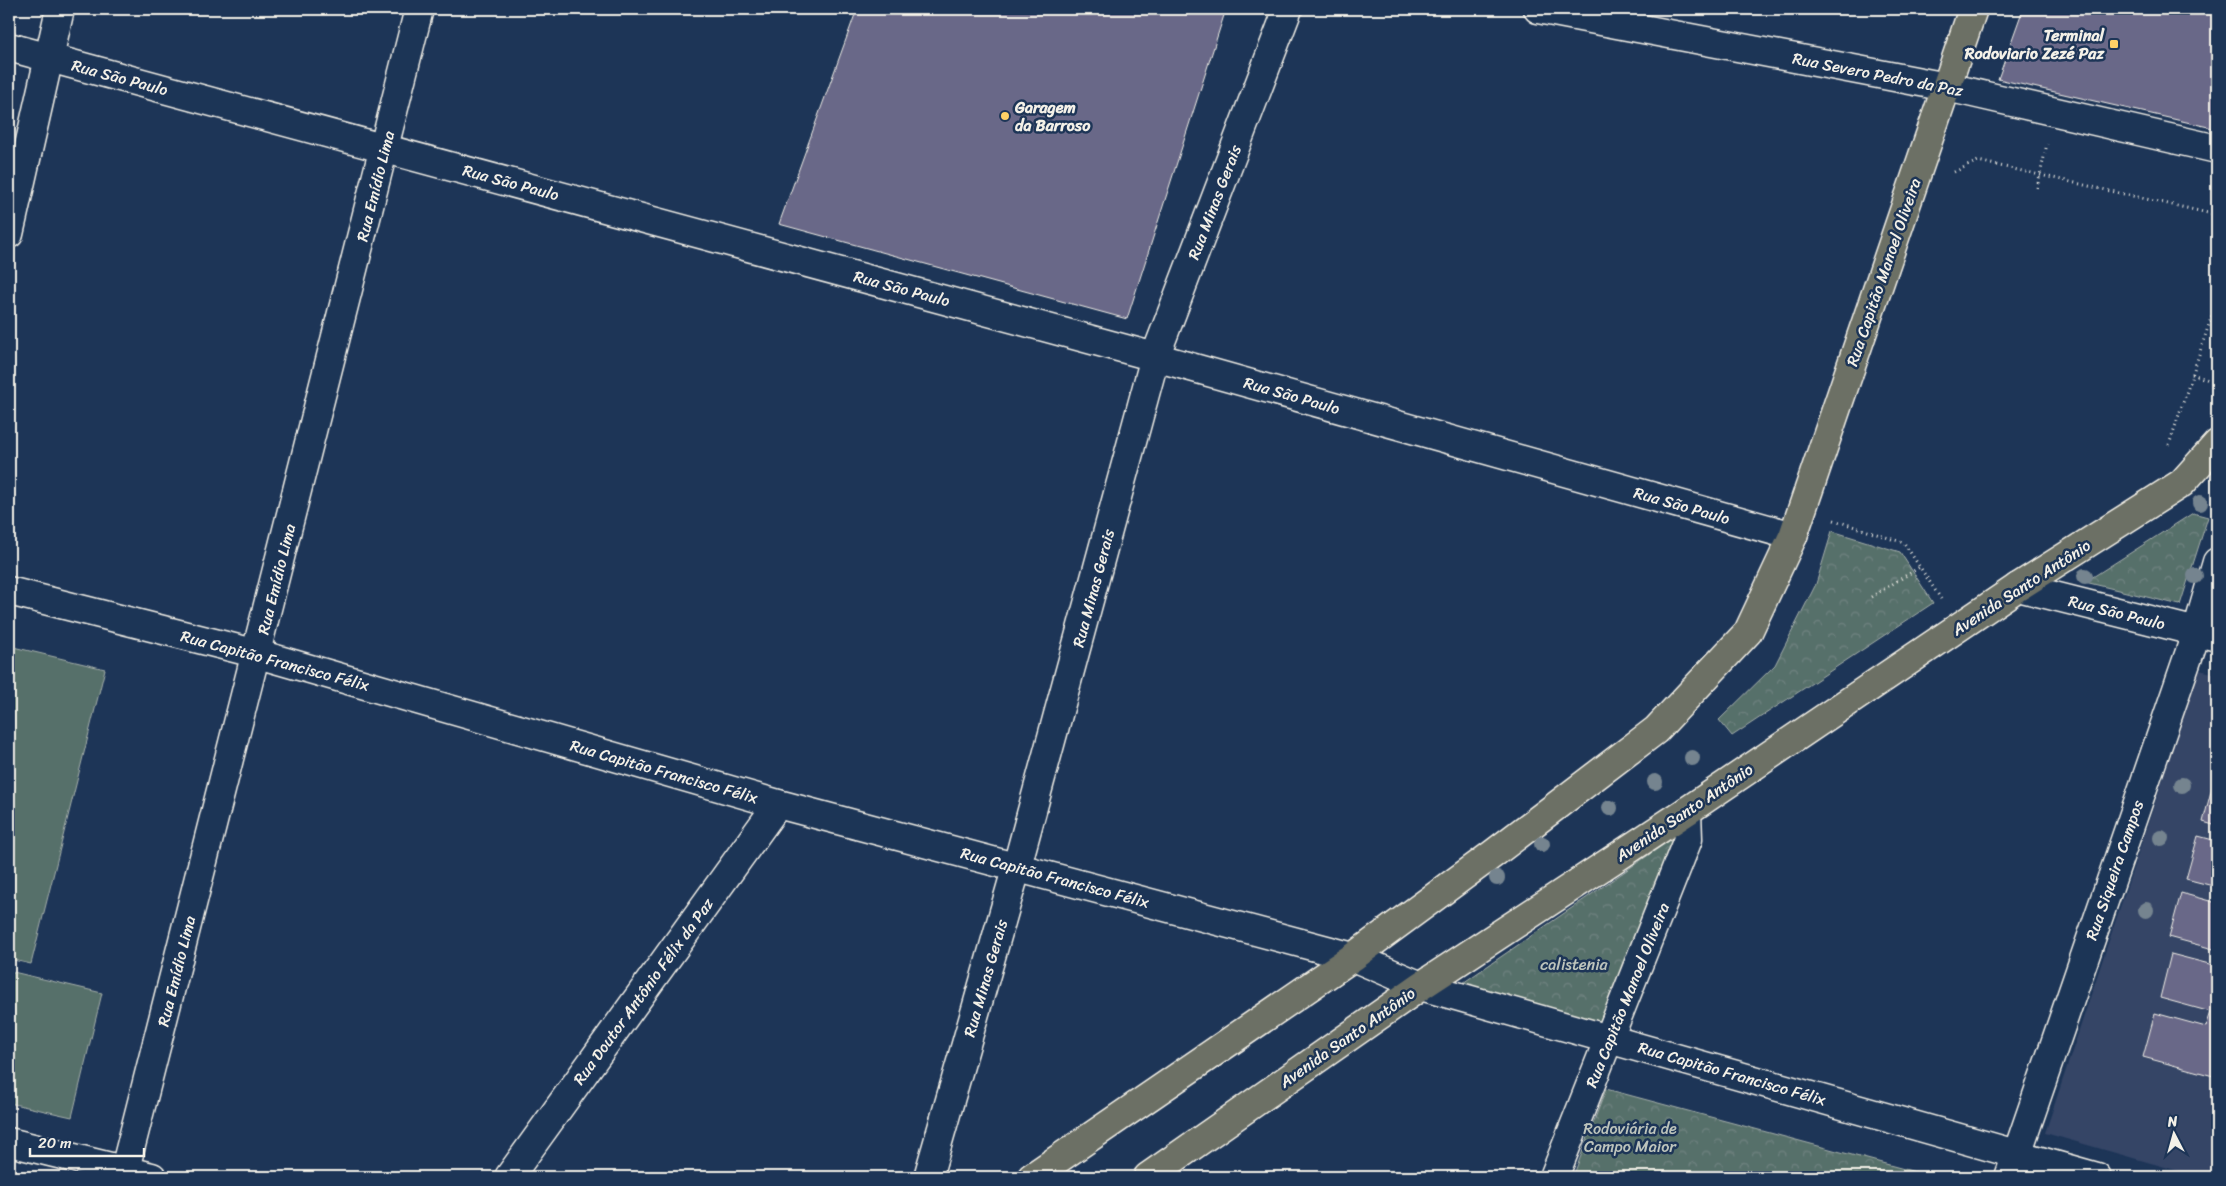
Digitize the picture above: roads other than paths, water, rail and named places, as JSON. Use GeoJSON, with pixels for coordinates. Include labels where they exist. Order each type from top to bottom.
{"type":"FeatureCollection","features":[{"type":"Feature","properties":{"kind":"main road","name":"Rua Capitão Manoel Oliveira"},"geometry":{"type":"LineString","coordinates":[[1793,536],[1973,9]]}},
{"type":"Feature","properties":{"kind":"main road","name":"Avenida Santo Antônio"},"geometry":{"type":"LineString","coordinates":[[1148,1177],[1420,986],[1687,810],[2018,587],[2182,483],[2217,444]]}},
{"type":"Feature","properties":{"kind":"main road"},"geometry":{"type":"LineString","coordinates":[[1032,1177],[1353,957],[1656,730],[1748,632],[1793,536]]}},
{"type":"Feature","properties":{"kind":"street"},"geometry":{"type":"LineString","coordinates":[[9,234],[60,9]]}},
{"type":"Feature","properties":{"kind":"street","name":"Rua Emídio Lima"},"geometry":{"type":"LineString","coordinates":[[123,1177],[258,654],[420,9]]}},
{"type":"Feature","properties":{"kind":"street","name":"Rua Minas Gerais"},"geometry":{"type":"LineString","coordinates":[[928,1177],[1017,866],[1155,357],[1288,9]]}},
{"type":"Feature","properties":{"kind":"street","name":"Rua Severo Pedro da Paz"},"geometry":{"type":"LineString","coordinates":[[1538,9],[1947,86],[2217,149]]}},
{"type":"Feature","properties":{"kind":"street","name":"Rua São Paulo"},"geometry":{"type":"LineString","coordinates":[[9,47],[1155,357],[1793,536]]}},
{"type":"Feature","properties":{"kind":"street","name":"Rua Siqueira Campos"},"geometry":{"type":"LineString","coordinates":[[2008,1177],[2207,634],[2217,562]]}},
{"type":"Feature","properties":{"kind":"street","name":"Rua São Paulo"},"geometry":{"type":"LineString","coordinates":[[2018,587],[2207,634]]}},
{"type":"Feature","properties":{"kind":"street","name":"Rua Capitão Francisco Félix"},"geometry":{"type":"LineString","coordinates":[[9,591],[258,654],[778,804],[1017,866],[1353,957],[1420,986],[2097,1177]]}},
{"type":"Feature","properties":{"kind":"street","name":"Rua Doutor Antônio Félix da Paz"},"geometry":{"type":"LineString","coordinates":[[509,1177],[778,804]]}},
{"type":"Feature","properties":{"kind":"street","name":"Rua Capitão Manoel Oliveira"},"geometry":{"type":"LineString","coordinates":[[1554,1177],[1688,839],[1687,810]]}},
{"type":"Feature","properties":{"kind":"street"},"geometry":{"type":"LineString","coordinates":[[9,1142],[152,1177]]}},
{"type":"Feature","properties":{"kind":"place","name":"Terminal Rodoviario Zezé Paz"},"geometry":{"type":"Point","coordinates":[2114,44]}},
{"type":"Feature","properties":{"kind":"place","name":"Garagem da Barroso"},"geometry":{"type":"Point","coordinates":[1005,116]}},
{"type":"Feature","properties":{"kind":"park label","name":"calistenia"},"geometry":{"type":"Point","coordinates":[1574,964]}},
{"type":"Feature","properties":{"kind":"park label","name":"Rodoviária de Campo Maior"},"geometry":{"type":"Point","coordinates":[1630,1137]}}]}
